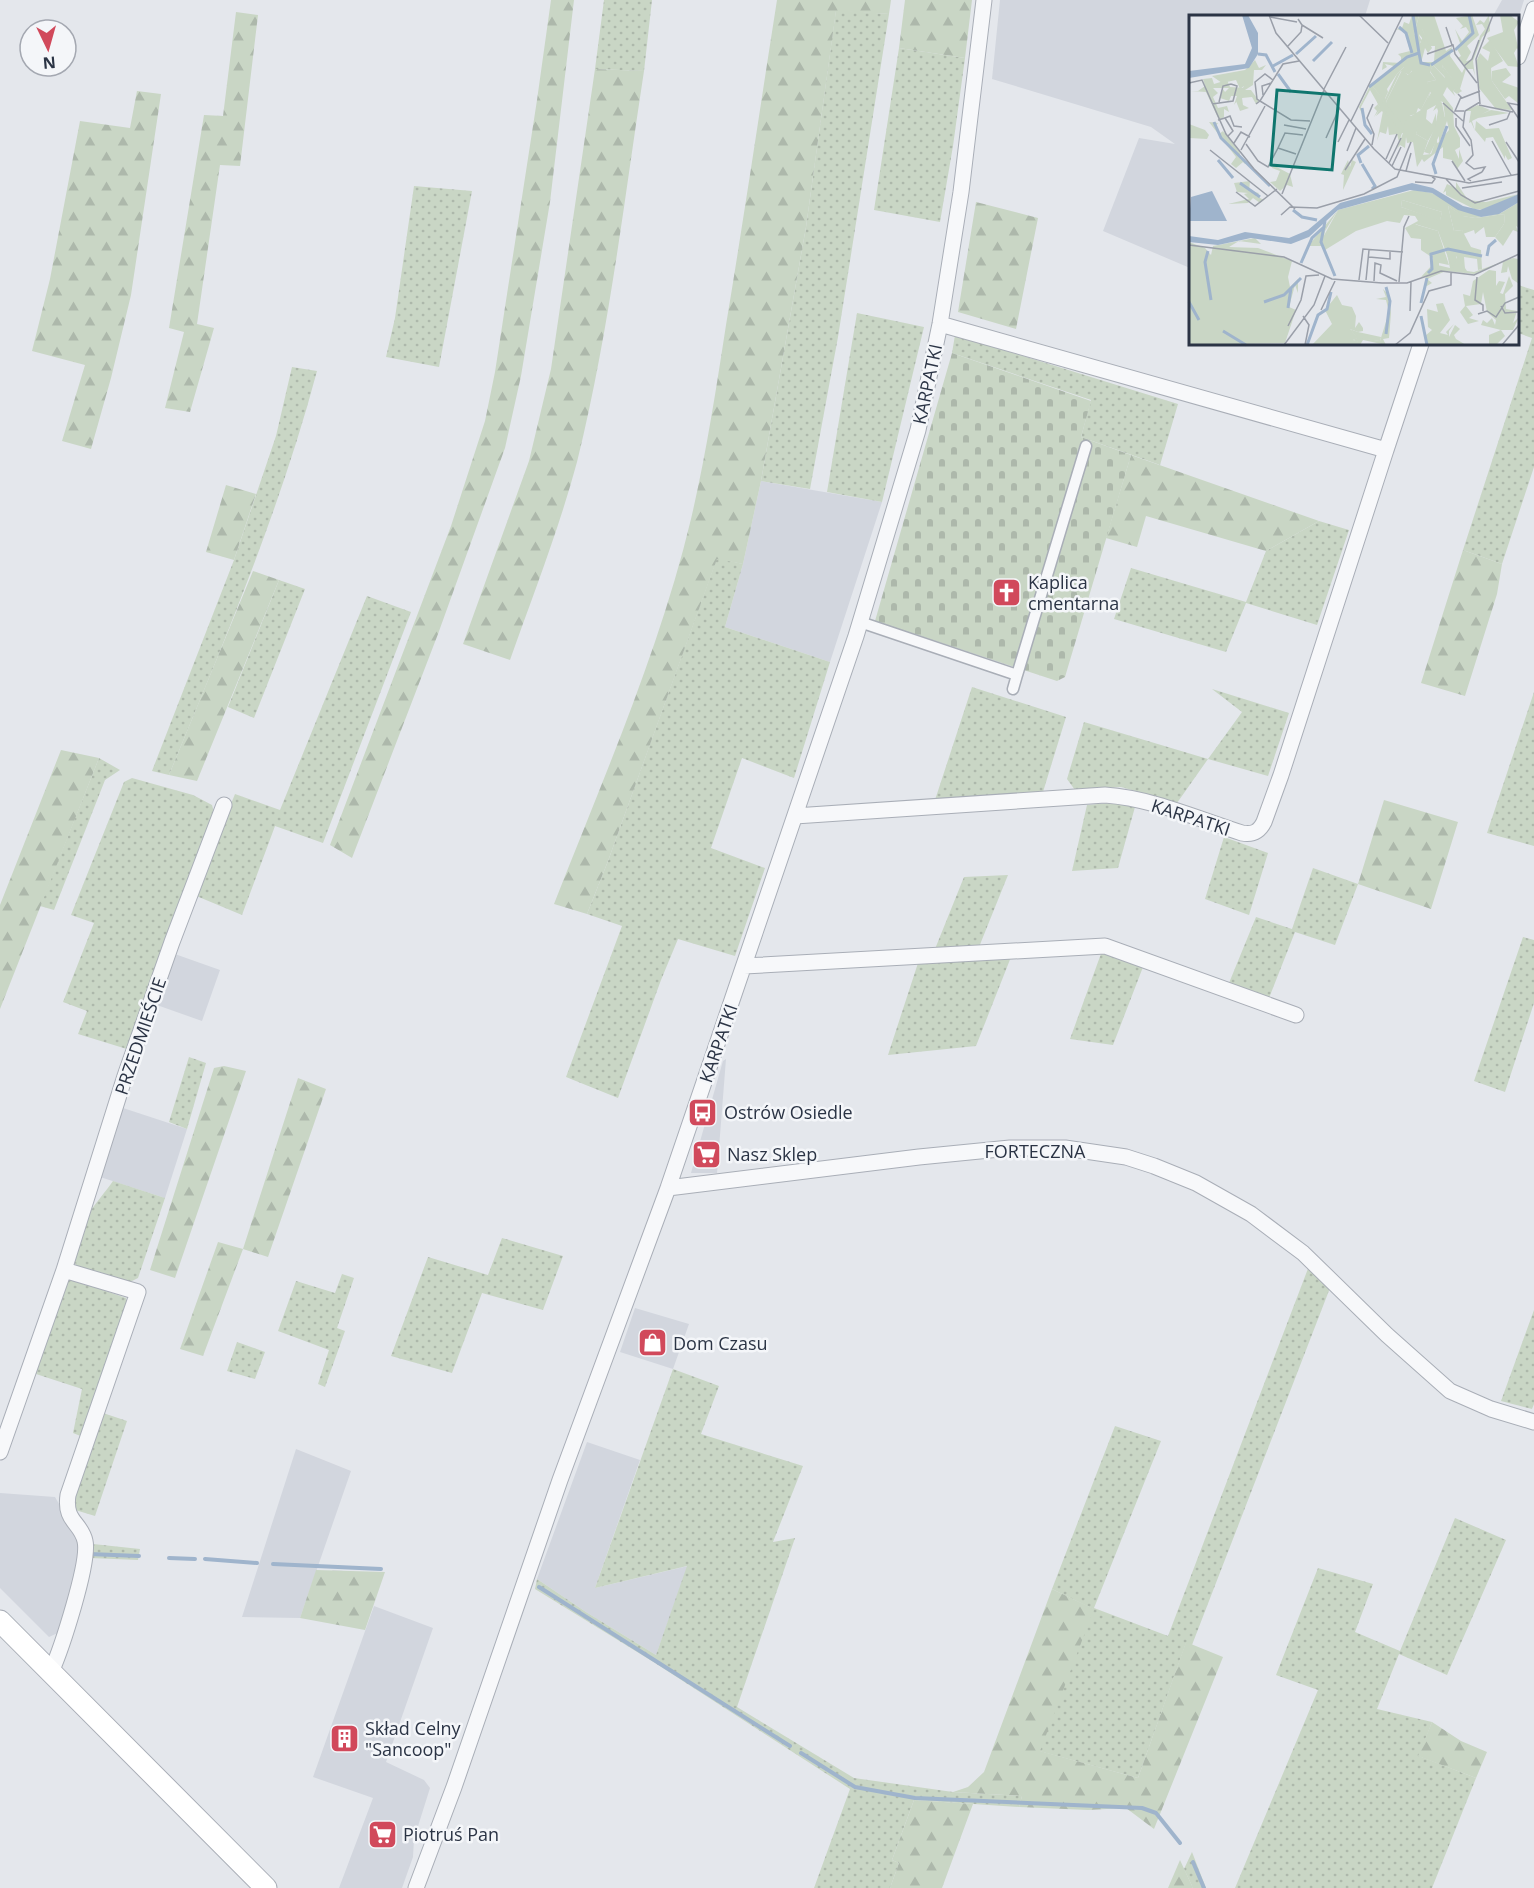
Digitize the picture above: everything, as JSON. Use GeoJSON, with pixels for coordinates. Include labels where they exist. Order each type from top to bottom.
{"type":"FeatureCollection","features":[{"type":"Feature","properties":{"kind":"main road"},"geometry":{"type":"LineString","coordinates":[[0,1621],[266,1888]]}},
{"type":"Feature","properties":{"kind":"street"},"geometry":{"type":"LineString","coordinates":[[940,324],[964,168],[984,0]]}},
{"type":"Feature","properties":{"kind":"street"},"geometry":{"type":"LineString","coordinates":[[1519,54],[1534,9]]}},
{"type":"Feature","properties":{"kind":"street","name":"KARPATKI"},"geometry":{"type":"LineString","coordinates":[[416,1888],[454,1787],[560,1480],[668,1188],[860,622],[918,430],[940,324],[1386,450]]}},
{"type":"Feature","properties":{"kind":"street","name":"KARPATKI"},"geometry":{"type":"LineString","coordinates":[[795,816],[1105,795],[1142,801],[1242,833],[1255,833],[1264,822],[1281,775],[1421,345]]}},
{"type":"Feature","properties":{"kind":"street"},"geometry":{"type":"LineString","coordinates":[[1013,689],[1086,446]]}},
{"type":"Feature","properties":{"kind":"street"},"geometry":{"type":"LineString","coordinates":[[860,622],[1017,675]]}},
{"type":"Feature","properties":{"kind":"street","name":"PRZEDMIEŚCIE"},"geometry":{"type":"LineString","coordinates":[[0,1452],[64,1270],[125,1076],[172,942],[224,805]]}},
{"type":"Feature","properties":{"kind":"street"},"geometry":{"type":"LineString","coordinates":[[744,966],[1105,946],[1296,1015]]}},
{"type":"Feature","properties":{"kind":"street","name":"FORTECZNA"},"geometry":{"type":"LineString","coordinates":[[668,1188],[899,1159],[1010,1148],[1065,1148],[1126,1157],[1196,1183],[1251,1214],[1304,1253],[1387,1335],[1450,1391],[1491,1409],[1534,1422]]}},
{"type":"Feature","properties":{"kind":"street"},"geometry":{"type":"LineString","coordinates":[[51,1672],[61,1649],[83,1565],[85,1547],[85,1540],[68,1514],[66,1505],[68,1495],[138,1292],[64,1270]]}},
{"type":"Feature","properties":{"kind":"shaded area"},"geometry":{"type":"Polygon","coordinates":[[[1000,0],[1370,0],[1365,15],[1189,15],[1189,268],[1103,231],[1139,138],[1175,144],[1151,127],[992,79],[1000,0]]]}},
{"type":"Feature","properties":{"kind":"shaded area"},"geometry":{"type":"Polygon","coordinates":[[[1502,0],[1524,0],[1519,16],[1494,15],[1502,0]]]}},
{"type":"Feature","properties":{"kind":"shaded area"},"geometry":{"type":"Polygon","coordinates":[[[761,481],[882,502],[830,662],[725,627],[743,564],[761,481]]]}},
{"type":"Feature","properties":{"kind":"shaded area"},"geometry":{"type":"Polygon","coordinates":[[[172,953],[220,970],[202,1021],[154,1004],[172,953]]]}},
{"type":"Feature","properties":{"kind":"shaded area"},"geometry":{"type":"Polygon","coordinates":[[[726,1059],[717,1173],[691,1173],[723,1061],[726,1059]]]}},
{"type":"Feature","properties":{"kind":"shaded area"},"geometry":{"type":"Polygon","coordinates":[[[120,1107],[187,1129],[165,1198],[97,1176],[120,1107]]]}},
{"type":"Feature","properties":{"kind":"shaded area"},"geometry":{"type":"Polygon","coordinates":[[[635,1308],[689,1324],[673,1369],[620,1352],[635,1308]]]}},
{"type":"Feature","properties":{"kind":"shaded area"},"geometry":{"type":"Polygon","coordinates":[[[587,1442],[640,1460],[595,1588],[688,1566],[656,1655],[537,1579],[587,1442]]]}},
{"type":"Feature","properties":{"kind":"shaded area"},"geometry":{"type":"Polygon","coordinates":[[[296,1449],[351,1471],[300,1618],[242,1617],[296,1449]]]}},
{"type":"Feature","properties":{"kind":"shaded area"},"geometry":{"type":"Polygon","coordinates":[[[0,1493],[55,1497],[79,1539],[78,1565],[60,1632],[49,1637],[0,1588],[0,1493]]]}},
{"type":"Feature","properties":{"kind":"shaded area"},"geometry":{"type":"Polygon","coordinates":[[[374,1606],[433,1628],[386,1762],[424,1780],[430,1788],[414,1839],[413,1857],[402,1888],[339,1888],[373,1798],[313,1777],[374,1606]]]}},
{"type":"Feature","properties":{"kind":"green space"},"geometry":{"type":"Polygon","coordinates":[[[551,0],[574,0],[550,202],[521,376],[505,448],[438,634],[352,858],[330,845],[451,526],[485,421],[495,372],[551,0]]]}},
{"type":"Feature","properties":{"kind":"green space"},"geometry":{"type":"Polygon","coordinates":[[[604,0],[652,0],[644,71],[595,69],[604,0]]]}},
{"type":"Feature","properties":{"kind":"green space"},"geometry":{"type":"Polygon","coordinates":[[[777,0],[891,0],[889,14],[836,11],[806,227],[761,481],[743,564],[717,559],[587,914],[554,904],[647,665],[691,519],[714,398],[777,0]]]}},
{"type":"Feature","properties":{"kind":"green space"},"geometry":{"type":"Polygon","coordinates":[[[905,0],[972,0],[965,58],[899,48],[905,0]]]}},
{"type":"Feature","properties":{"kind":"green space"},"geometry":{"type":"Polygon","coordinates":[[[836,10],[889,14],[838,337],[810,489],[761,481],[806,227],[836,10]]]}},
{"type":"Feature","properties":{"kind":"green space"},"geometry":{"type":"Polygon","coordinates":[[[236,12],[258,15],[240,166],[220,165],[197,324],[214,328],[190,412],[165,408],[184,332],[169,328],[204,115],[223,116],[236,12]]]}},
{"type":"Feature","properties":{"kind":"green space"},"geometry":{"type":"Polygon","coordinates":[[[899,48],[965,58],[940,222],[874,210],[899,48]]]}},
{"type":"Feature","properties":{"kind":"green space"},"geometry":{"type":"Polygon","coordinates":[[[595,69],[644,71],[615,267],[598,365],[577,462],[562,512],[510,660],[463,644],[529,461],[551,369],[595,69]]]}},
{"type":"Feature","properties":{"kind":"green space"},"geometry":{"type":"Polygon","coordinates":[[[137,91],[161,94],[131,295],[91,449],[62,441],[85,365],[32,351],[50,279],[80,121],[130,128],[137,91]]]}},
{"type":"Feature","properties":{"kind":"green space"},"geometry":{"type":"Polygon","coordinates":[[[414,186],[472,191],[439,367],[386,357],[395,318],[414,186]]]}},
{"type":"Feature","properties":{"kind":"green space"},"geometry":{"type":"Polygon","coordinates":[[[976,202],[1038,218],[1016,329],[958,312],[976,202]]]}},
{"type":"Feature","properties":{"kind":"green space"},"geometry":{"type":"Polygon","coordinates":[[[1519,285],[1534,290],[1534,467],[1502,564],[1463,550],[1532,338],[1519,333],[1519,285]]]}},
{"type":"Feature","properties":{"kind":"green space"},"geometry":{"type":"Polygon","coordinates":[[[857,313],[924,327],[882,502],[827,492],[857,313]]]}},
{"type":"Feature","properties":{"kind":"green space"},"geometry":{"type":"Polygon","coordinates":[[[955,335],[1178,404],[1160,465],[1081,437],[1091,400],[952,353],[955,335]]]}},
{"type":"Feature","properties":{"kind":"green space"},"geometry":{"type":"Polygon","coordinates":[[[952,353],[1091,401],[1081,437],[1131,455],[1065,677],[1057,681],[875,621],[952,353]]]}},
{"type":"Feature","properties":{"kind":"green space"},"geometry":{"type":"Polygon","coordinates":[[[292,367],[317,371],[286,474],[230,625],[169,775],[152,771],[234,560],[276,436],[292,367]]]}},
{"type":"Feature","properties":{"kind":"green space"},"geometry":{"type":"Polygon","coordinates":[[[1131,455],[1319,521],[1266,551],[1146,516],[1137,547],[1106,538],[1131,455]]]}},
{"type":"Feature","properties":{"kind":"green space"},"geometry":{"type":"Polygon","coordinates":[[[226,485],[256,494],[234,560],[206,552],[226,485]]]}},
{"type":"Feature","properties":{"kind":"green space"},"geometry":{"type":"Polygon","coordinates":[[[1319,521],[1349,530],[1317,625],[1246,603],[1226,652],[1114,619],[1131,568],[1246,602],[1266,551],[1319,521]]]}},
{"type":"Feature","properties":{"kind":"green space"},"geometry":{"type":"Polygon","coordinates":[[[1463,550],[1502,564],[1497,594],[1465,696],[1421,683],[1463,550]]]}},
{"type":"Feature","properties":{"kind":"green space"},"geometry":{"type":"Polygon","coordinates":[[[717,558],[743,564],[725,627],[830,662],[794,778],[742,758],[711,848],[765,868],[735,956],[678,939],[618,1098],[566,1077],[622,926],[587,914],[717,558]]]}},
{"type":"Feature","properties":{"kind":"green space"},"geometry":{"type":"Polygon","coordinates":[[[253,571],[279,580],[197,781],[169,775],[253,571]]]}},
{"type":"Feature","properties":{"kind":"green space"},"geometry":{"type":"Polygon","coordinates":[[[279,580],[305,589],[254,718],[228,707],[279,580]]]}},
{"type":"Feature","properties":{"kind":"green space"},"geometry":{"type":"Polygon","coordinates":[[[367,596],[411,612],[323,843],[275,826],[242,915],[194,895],[235,794],[280,810],[367,596]]]}},
{"type":"Feature","properties":{"kind":"green space"},"geometry":{"type":"Polygon","coordinates":[[[972,687],[1066,717],[1043,792],[935,800],[972,687]]]}},
{"type":"Feature","properties":{"kind":"green space"},"geometry":{"type":"Polygon","coordinates":[[[1212,689],[1289,713],[1268,776],[1208,759],[1242,712],[1212,689]]]}},
{"type":"Feature","properties":{"kind":"green space"},"geometry":{"type":"Polygon","coordinates":[[[1534,692],[1534,846],[1487,833],[1534,692]]]}},
{"type":"Feature","properties":{"kind":"green space"},"geometry":{"type":"Polygon","coordinates":[[[1084,722],[1208,759],[1177,803],[1121,787],[1075,790],[1067,779],[1084,722]]]}},
{"type":"Feature","properties":{"kind":"green space"},"geometry":{"type":"Polygon","coordinates":[[[61,750],[99,758],[0,1009],[0,905],[61,750]]]}},
{"type":"Feature","properties":{"kind":"green space"},"geometry":{"type":"Polygon","coordinates":[[[99,758],[120,770],[105,780],[54,910],[40,906],[99,758]]]}},
{"type":"Feature","properties":{"kind":"green space"},"geometry":{"type":"Polygon","coordinates":[[[132,778],[193,795],[212,805],[215,816],[130,1050],[78,1034],[87,1011],[63,1002],[94,923],[71,915],[124,782],[132,778]]]}},
{"type":"Feature","properties":{"kind":"green space"},"geometry":{"type":"Polygon","coordinates":[[[1384,800],[1458,822],[1431,909],[1358,884],[1384,800]]]}},
{"type":"Feature","properties":{"kind":"green space"},"geometry":{"type":"Polygon","coordinates":[[[1121,802],[1135,807],[1118,868],[1072,871],[1087,805],[1121,802]]]}},
{"type":"Feature","properties":{"kind":"green space"},"geometry":{"type":"Polygon","coordinates":[[[1224,837],[1268,853],[1249,915],[1205,899],[1224,837]]]}},
{"type":"Feature","properties":{"kind":"green space"},"geometry":{"type":"Polygon","coordinates":[[[1313,868],[1358,884],[1335,945],[1295,932],[1269,998],[1229,983],[1256,917],[1292,929],[1313,868]]]}},
{"type":"Feature","properties":{"kind":"green space"},"geometry":{"type":"Polygon","coordinates":[[[1008,875],[979,947],[935,949],[964,877],[1008,875]]]}},
{"type":"Feature","properties":{"kind":"green space"},"geometry":{"type":"Polygon","coordinates":[[[1523,937],[1534,940],[1534,1003],[1505,1092],[1474,1081],[1523,937]]]}},
{"type":"Feature","properties":{"kind":"green space"},"geometry":{"type":"Polygon","coordinates":[[[1102,951],[1143,967],[1113,1045],[1070,1039],[1102,951]]]}},
{"type":"Feature","properties":{"kind":"green space"},"geometry":{"type":"Polygon","coordinates":[[[1011,957],[976,1046],[888,1055],[918,963],[1011,957]]]}},
{"type":"Feature","properties":{"kind":"green space"},"geometry":{"type":"Polygon","coordinates":[[[189,1057],[206,1063],[187,1129],[169,1122],[189,1057]]]}},
{"type":"Feature","properties":{"kind":"green space"},"geometry":{"type":"Polygon","coordinates":[[[224,1066],[246,1071],[175,1278],[150,1270],[214,1068],[224,1066]]]}},
{"type":"Feature","properties":{"kind":"green space"},"geometry":{"type":"Polygon","coordinates":[[[298,1078],[326,1089],[268,1257],[243,1249],[298,1078]]]}},
{"type":"Feature","properties":{"kind":"green space"},"geometry":{"type":"Polygon","coordinates":[[[113,1181],[165,1198],[138,1278],[128,1283],[76,1266],[74,1254],[78,1232],[113,1181]]]}},
{"type":"Feature","properties":{"kind":"green space"},"geometry":{"type":"Polygon","coordinates":[[[502,1238],[563,1256],[543,1310],[482,1293],[452,1373],[391,1356],[428,1257],[488,1275],[502,1238]]]}},
{"type":"Feature","properties":{"kind":"green space"},"geometry":{"type":"Polygon","coordinates":[[[218,1242],[243,1249],[203,1356],[180,1349],[218,1242]]]}},
{"type":"Feature","properties":{"kind":"green space"},"geometry":{"type":"Polygon","coordinates":[[[1309,1266],[1330,1288],[1192,1645],[1186,1643],[1138,1778],[1039,1751],[1093,1609],[1052,1589],[1115,1426],[1161,1441],[1094,1608],[1168,1636],[1309,1266]]]}},
{"type":"Feature","properties":{"kind":"green space"},"geometry":{"type":"Polygon","coordinates":[[[342,1274],[354,1278],[337,1328],[345,1331],[325,1387],[318,1384],[329,1350],[278,1331],[296,1281],[335,1293],[342,1274]]]}},
{"type":"Feature","properties":{"kind":"green space"},"geometry":{"type":"Polygon","coordinates":[[[71,1279],[126,1298],[128,1305],[83,1437],[73,1433],[82,1389],[33,1373],[62,1283],[71,1279]]]}},
{"type":"Feature","properties":{"kind":"green space"},"geometry":{"type":"Polygon","coordinates":[[[1534,1310],[1534,1404],[1532,1409],[1501,1401],[1534,1310]]]}},
{"type":"Feature","properties":{"kind":"green space"},"geometry":{"type":"Polygon","coordinates":[[[237,1342],[265,1352],[255,1379],[227,1371],[237,1342]]]}},
{"type":"Feature","properties":{"kind":"green space"},"geometry":{"type":"Polygon","coordinates":[[[673,1369],[719,1386],[701,1434],[803,1466],[773,1542],[795,1538],[737,1707],[854,1778],[953,1792],[1022,1796],[1019,1807],[914,1800],[892,1860],[899,1863],[890,1888],[814,1888],[850,1789],[655,1663],[535,1589],[537,1579],[656,1655],[687,1566],[595,1588],[673,1369]]]}},
{"type":"Feature","properties":{"kind":"green space"},"geometry":{"type":"Polygon","coordinates":[[[103,1413],[127,1421],[95,1516],[72,1509],[70,1502],[103,1413]]]}},
{"type":"Feature","properties":{"kind":"green space"},"geometry":{"type":"Polygon","coordinates":[[[1455,1518],[1506,1540],[1447,1675],[1399,1654],[1377,1709],[1432,1722],[1419,1756],[1476,1778],[1432,1888],[1235,1888],[1318,1690],[1276,1675],[1318,1568],[1373,1584],[1355,1632],[1400,1651],[1455,1518]]]}},
{"type":"Feature","properties":{"kind":"green space"},"geometry":{"type":"Polygon","coordinates":[[[93,1544],[140,1549],[138,1560],[90,1558],[93,1544]]]}},
{"type":"Feature","properties":{"kind":"green space"},"geometry":{"type":"Polygon","coordinates":[[[316,1570],[385,1572],[365,1630],[300,1618],[316,1570]]]}},
{"type":"Feature","properties":{"kind":"green space"},"geometry":{"type":"Polygon","coordinates":[[[1052,1589],[1094,1609],[1040,1751],[1138,1778],[1186,1642],[1223,1657],[1154,1829],[1126,1808],[1088,1810],[1019,1807],[1022,1796],[953,1792],[968,1787],[984,1772],[1052,1589]]]}},
{"type":"Feature","properties":{"kind":"green space"},"geometry":{"type":"Polygon","coordinates":[[[1432,1722],[1461,1741],[1487,1752],[1476,1778],[1418,1756],[1432,1722]]]}},
{"type":"Feature","properties":{"kind":"green space"},"geometry":{"type":"Polygon","coordinates":[[[914,1800],[973,1804],[942,1888],[890,1888],[899,1863],[892,1860],[914,1800]]]}},
{"type":"Feature","properties":{"kind":"green space"},"geometry":{"type":"Polygon","coordinates":[[[1192,1852],[1206,1888],[1193,1888],[1184,1869],[1192,1852]]]}},
{"type":"Feature","properties":{"kind":"green space"},"geometry":{"type":"Polygon","coordinates":[[[1180,1860],[1193,1888],[1168,1888],[1180,1860]]]}},
{"type":"Feature","properties":{"kind":"waterway"},"geometry":{"type":"LineString","coordinates":[[89,1554],[139,1556]]}},
{"type":"Feature","properties":{"kind":"waterway"},"geometry":{"type":"LineString","coordinates":[[169,1558],[195,1559]]}},
{"type":"Feature","properties":{"kind":"waterway"},"geometry":{"type":"LineString","coordinates":[[205,1559],[257,1563]]}},
{"type":"Feature","properties":{"kind":"waterway"},"geometry":{"type":"LineString","coordinates":[[273,1564],[381,1569]]}},
{"type":"Feature","properties":{"kind":"waterway"},"geometry":{"type":"LineString","coordinates":[[539,1587],[790,1746]]}},
{"type":"Feature","properties":{"kind":"waterway"},"geometry":{"type":"LineString","coordinates":[[801,1753],[855,1787],[915,1798],[1142,1808],[1156,1813],[1180,1843]]}},
{"type":"Feature","properties":{"kind":"waterway"},"geometry":{"type":"LineString","coordinates":[[1193,1862],[1204,1888]]}},
{"type":"Feature","properties":{"kind":"place","name":"Kaplica cmentarna"},"geometry":{"type":"Point","coordinates":[1007,592]}},
{"type":"Feature","properties":{"kind":"place","name":"Ostrów Osiedle"},"geometry":{"type":"Point","coordinates":[703,1112]}},
{"type":"Feature","properties":{"kind":"place","name":"Nasz Sklep"},"geometry":{"type":"Point","coordinates":[706,1154]}},
{"type":"Feature","properties":{"kind":"place","name":"Dom Czasu"},"geometry":{"type":"Point","coordinates":[652,1343]}},
{"type":"Feature","properties":{"kind":"place","name":"Skład Celny \"Sancoop\""},"geometry":{"type":"Point","coordinates":[344,1738]}},
{"type":"Feature","properties":{"kind":"place","name":"Piotruś Pan"},"geometry":{"type":"Point","coordinates":[382,1834]}}]}
